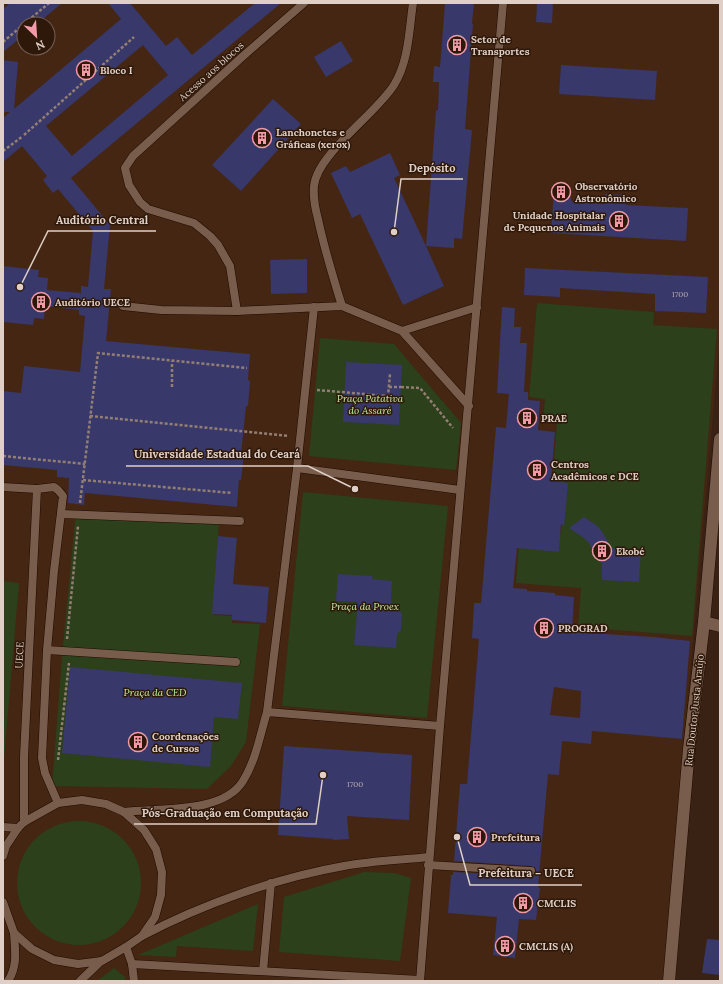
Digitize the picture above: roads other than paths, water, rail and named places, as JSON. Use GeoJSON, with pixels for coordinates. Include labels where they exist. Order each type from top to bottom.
{"type":"FeatureCollection","features":[{"type":"Feature","properties":{"kind":"street","name":"Rua Doutor Justa Araújo"},"geometry":{"type":"LineString","coordinates":[[670,981],[689,749],[704,622],[720,439]]}},
{"type":"Feature","properties":{"kind":"street"},"geometry":{"type":"LineString","coordinates":[[704,622],[720,626]]}},
{"type":"Feature","properties":{"kind":"lane","name":"Acesso aos blocos"},"geometry":{"type":"LineString","coordinates":[[237,311],[230,266],[218,245],[210,236],[194,223],[148,209],[140,202],[129,185],[125,168],[133,156],[304,3]]}},
{"type":"Feature","properties":{"kind":"lane"},"geometry":{"type":"LineString","coordinates":[[342,306],[320,232],[314,202],[314,185],[316,174],[326,158],[393,86],[404,62],[413,3]]}},
{"type":"Feature","properties":{"kind":"lane"},"geometry":{"type":"LineString","coordinates":[[132,964],[420,981],[460,490],[469,406],[503,3]]}},
{"type":"Feature","properties":{"kind":"lane"},"geometry":{"type":"LineString","coordinates":[[123,306],[160,310],[237,311],[342,306],[402,331],[469,406]]}},
{"type":"Feature","properties":{"kind":"lane"},"geometry":{"type":"LineString","coordinates":[[124,812],[206,805],[223,799],[243,782],[255,757],[267,712],[297,468],[314,307]]}},
{"type":"Feature","properties":{"kind":"lane"},"geometry":{"type":"LineString","coordinates":[[402,331],[477,307]]}},
{"type":"Feature","properties":{"kind":"lane"},"geometry":{"type":"LineString","coordinates":[[297,468],[460,490]]}},
{"type":"Feature","properties":{"kind":"lane"},"geometry":{"type":"LineString","coordinates":[[3,487],[37,489],[54,487],[62,496],[47,650],[42,758],[45,773],[58,803]]}},
{"type":"Feature","properties":{"kind":"lane","name":"UECE"},"geometry":{"type":"LineString","coordinates":[[21,825],[37,489]]}},
{"type":"Feature","properties":{"kind":"lane"},"geometry":{"type":"LineString","coordinates":[[61,514],[240,521]]}},
{"type":"Feature","properties":{"kind":"lane"},"geometry":{"type":"LineString","coordinates":[[47,650],[236,662]]}},
{"type":"Feature","properties":{"kind":"lane"},"geometry":{"type":"LineString","coordinates":[[267,712],[440,726]]}},
{"type":"Feature","properties":{"kind":"lane"},"geometry":{"type":"LineString","coordinates":[[3,856],[6,846],[21,825],[58,803],[82,800],[106,804],[124,812],[144,830],[156,849],[162,872],[161,895],[155,917],[142,936]]}},
{"type":"Feature","properties":{"kind":"lane"},"geometry":{"type":"LineString","coordinates":[[3,827],[21,825]]}},
{"type":"Feature","properties":{"kind":"lane"},"geometry":{"type":"LineString","coordinates":[[80,981],[102,961],[142,936],[174,919],[271,883],[311,873],[344,866],[429,861],[531,871]]}},
{"type":"Feature","properties":{"kind":"lane"},"geometry":{"type":"LineString","coordinates":[[263,971],[271,883]]}},
{"type":"Feature","properties":{"kind":"lane"},"geometry":{"type":"LineString","coordinates":[[3,902],[14,933],[14,969],[8,981]]}},
{"type":"Feature","properties":{"kind":"lane"},"geometry":{"type":"LineString","coordinates":[[14,933],[32,949],[54,960],[78,964],[102,961]]}},
{"type":"Feature","properties":{"kind":"lane"},"geometry":{"type":"LineString","coordinates":[[126,947],[132,964],[134,981]]}},
{"type":"Feature","properties":{"kind":"place","name":"Setor de Transportes"},"geometry":{"type":"Point","coordinates":[457,45]}},
{"type":"Feature","properties":{"kind":"place","name":"Bloco I"},"geometry":{"type":"Point","coordinates":[86,70]}},
{"type":"Feature","properties":{"kind":"place","name":"Lanchonetes e Gráficas (xerox)"},"geometry":{"type":"Point","coordinates":[262,138]}},
{"type":"Feature","properties":{"kind":"place","name":"Observatório Astronômico"},"geometry":{"type":"Point","coordinates":[561,192]}},
{"type":"Feature","properties":{"kind":"place","name":"Unidade Hospitalar de Pequenos Animais"},"geometry":{"type":"Point","coordinates":[619,221]}},
{"type":"Feature","properties":{"kind":"place","name":"Depósito"},"geometry":{"type":"Point","coordinates":[394,232]}},
{"type":"Feature","properties":{"kind":"place","name":"Auditório Central"},"geometry":{"type":"Point","coordinates":[20,287]}},
{"type":"Feature","properties":{"kind":"place","name":"Auditório UECE"},"geometry":{"type":"Point","coordinates":[41,302]}},
{"type":"Feature","properties":{"kind":"place","name":"PRAE"},"geometry":{"type":"Point","coordinates":[527,418]}},
{"type":"Feature","properties":{"kind":"place","name":"Centros Acadêmicos e DCE"},"geometry":{"type":"Point","coordinates":[537,470]}},
{"type":"Feature","properties":{"kind":"place","name":"Universidade Estadual do Ceará"},"geometry":{"type":"Point","coordinates":[355,489]}},
{"type":"Feature","properties":{"kind":"place","name":"Ekobé"},"geometry":{"type":"Point","coordinates":[602,551]}},
{"type":"Feature","properties":{"kind":"place","name":"PROGRAD"},"geometry":{"type":"Point","coordinates":[544,628]}},
{"type":"Feature","properties":{"kind":"place","name":"Coordenações de Cursos"},"geometry":{"type":"Point","coordinates":[138,742]}},
{"type":"Feature","properties":{"kind":"place","name":"Pós-Graduação em Computação"},"geometry":{"type":"Point","coordinates":[323,775]}},
{"type":"Feature","properties":{"kind":"place","name":"Prefeitura – UECE"},"geometry":{"type":"Point","coordinates":[457,837]}},
{"type":"Feature","properties":{"kind":"place","name":"Prefeitura"},"geometry":{"type":"Point","coordinates":[477,837]}},
{"type":"Feature","properties":{"kind":"place","name":"CMCLIS"},"geometry":{"type":"Point","coordinates":[523,903]}},
{"type":"Feature","properties":{"kind":"place","name":"CMCLIS (A)"},"geometry":{"type":"Point","coordinates":[505,946]}},
{"type":"Feature","properties":{"kind":"park label","name":"Praça Patativa do Assaré"},"geometry":{"type":"Point","coordinates":[370,404]}},
{"type":"Feature","properties":{"kind":"park label","name":"Praça da Proex"},"geometry":{"type":"Point","coordinates":[365,606]}},
{"type":"Feature","properties":{"kind":"park label","name":"Praça da CED"},"geometry":{"type":"Point","coordinates":[155,692]}}]}
